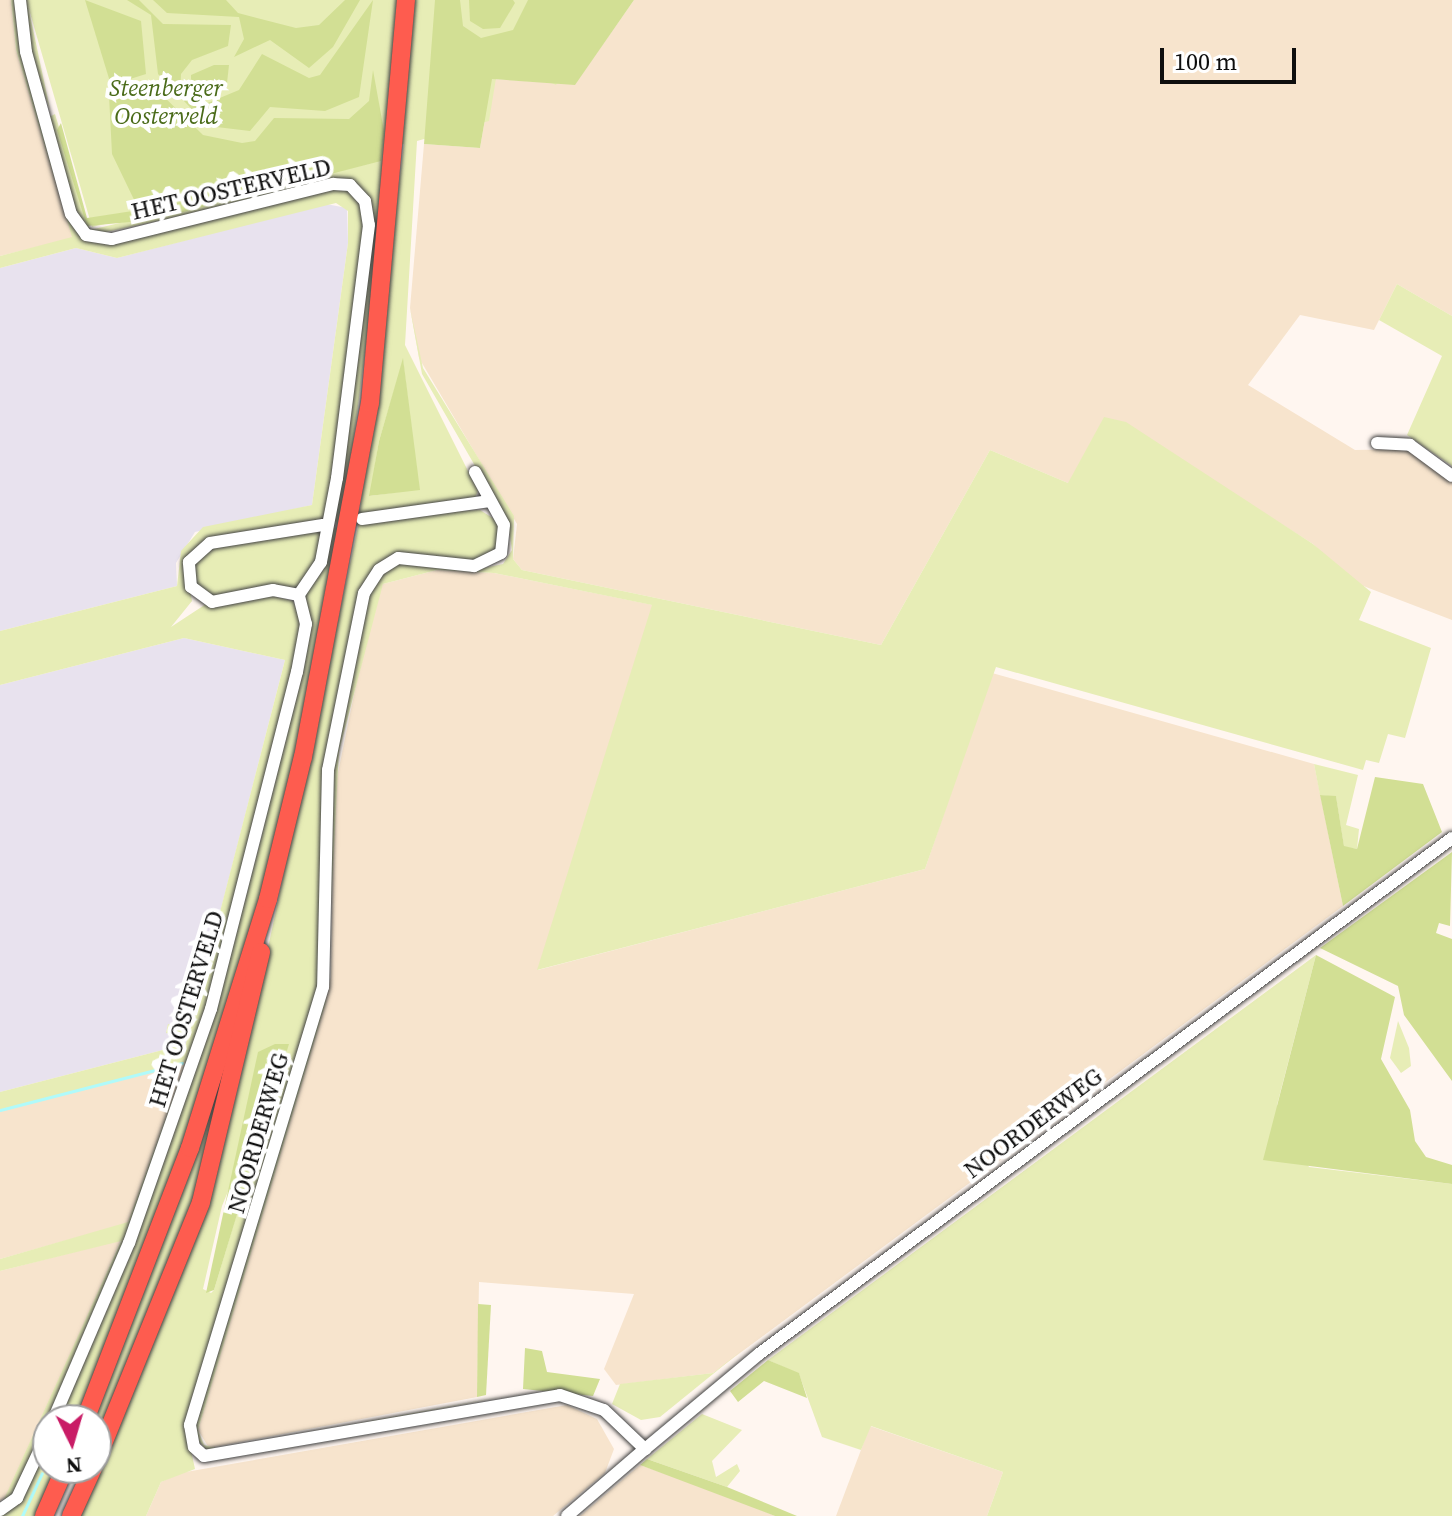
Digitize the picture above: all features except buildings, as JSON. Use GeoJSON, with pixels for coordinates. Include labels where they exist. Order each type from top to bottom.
{"type":"FeatureCollection","features":[{"type":"Feature","properties":{"kind":"highway"},"geometry":{"type":"LineString","coordinates":[[112,1422],[201,1202],[241,1056],[268,899],[337,595],[370,403],[406,0]]}},
{"type":"Feature","properties":{"kind":"highway"},"geometry":{"type":"LineString","coordinates":[[91,1404],[179,1179],[268,899]]}},
{"type":"Feature","properties":{"kind":"highway"},"geometry":{"type":"LineString","coordinates":[[44,1516],[58,1484]]}},
{"type":"Feature","properties":{"kind":"highway"},"geometry":{"type":"LineString","coordinates":[[71,1516],[86,1484]]}},
{"type":"Feature","properties":{"kind":"street","name":"HET OOSTERVELD"},"geometry":{"type":"LineString","coordinates":[[20,0],[24,45],[71,214],[90,237],[112,239],[333,184],[350,185],[365,201],[369,225],[337,478],[321,562],[299,595],[306,624],[297,672],[211,1009],[129,1243],[60,1404]]}},
{"type":"Feature","properties":{"kind":"street"},"geometry":{"type":"LineString","coordinates":[[1377,443],[1410,445],[1452,476]]}},
{"type":"Feature","properties":{"kind":"street","name":"NOORDERWEG"},"geometry":{"type":"LineString","coordinates":[[475,472],[506,534],[491,562],[398,558],[379,570],[364,593],[328,770],[323,987],[191,1438],[199,1454],[214,1457],[560,1395],[604,1410],[645,1449]]}},
{"type":"Feature","properties":{"kind":"street"},"geometry":{"type":"LineString","coordinates":[[362,519],[490,501]]}},
{"type":"Feature","properties":{"kind":"street"},"geometry":{"type":"LineString","coordinates":[[299,595],[273,590],[212,602],[191,587],[189,562],[210,543],[323,525]]}},
{"type":"Feature","properties":{"kind":"street","name":"NOORDERWEG"},"geometry":{"type":"LineString","coordinates":[[567,1516],[759,1354],[1452,838]]}},
{"type":"Feature","properties":{"kind":"street"},"geometry":{"type":"LineString","coordinates":[[0,1510],[17,1498],[32,1466]]}},
{"type":"Feature","properties":{"kind":"shaded area"},"geometry":{"type":"Polygon","coordinates":[[[0,0],[11,0],[16,50],[73,238],[0,256],[0,0]]]}},
{"type":"Feature","properties":{"kind":"shaded area"},"geometry":{"type":"Polygon","coordinates":[[[634,0],[1452,0],[1452,316],[1397,284],[1374,330],[1300,315],[1248,385],[1355,450],[1409,449],[1452,480],[1452,620],[1353,582],[1313,544],[1190,466],[1068,483],[990,450],[881,645],[522,570],[513,559],[517,524],[419,358],[410,308],[424,144],[480,148],[492,79],[575,84],[634,0]]]}},
{"type":"Feature","properties":{"kind":"shaded area"},"geometry":{"type":"Polygon","coordinates":[[[326,204],[347,208],[348,243],[312,505],[195,532],[176,563],[177,586],[0,631],[0,268],[76,248],[117,258],[326,204]]]}},
{"type":"Feature","properties":{"kind":"shaded area"},"geometry":{"type":"Polygon","coordinates":[[[437,570],[494,573],[653,605],[538,970],[925,869],[992,673],[1314,764],[1343,906],[713,1373],[616,1385],[604,1369],[634,1294],[479,1282],[477,1397],[209,1448],[198,1430],[331,977],[334,792],[372,607],[383,584],[437,570]]]}},
{"type":"Feature","properties":{"kind":"shaded area"},"geometry":{"type":"Polygon","coordinates":[[[184,638],[285,660],[190,1029],[168,1025],[166,1032],[188,1038],[186,1044],[0,1092],[0,685],[184,638]]]}},
{"type":"Feature","properties":{"kind":"shaded area"},"geometry":{"type":"Polygon","coordinates":[[[186,1061],[128,1223],[0,1259],[0,1110],[186,1061]]]}},
{"type":"Feature","properties":{"kind":"shaded area"},"geometry":{"type":"Polygon","coordinates":[[[121,1240],[49,1404],[32,1404],[32,1444],[10,1494],[0,1501],[0,1271],[121,1240]]]}},
{"type":"Feature","properties":{"kind":"shaded area"},"geometry":{"type":"Polygon","coordinates":[[[567,1405],[597,1419],[614,1449],[605,1473],[553,1516],[146,1516],[161,1482],[180,1473],[567,1405]]]}},
{"type":"Feature","properties":{"kind":"shaded area"},"geometry":{"type":"Polygon","coordinates":[[[870,1426],[1003,1472],[987,1516],[836,1516],[870,1426]]]}},
{"type":"Feature","properties":{"kind":"shaded area"},"geometry":{"type":"Polygon","coordinates":[[[640,1465],[727,1495],[775,1516],[580,1516],[640,1465]]]}},
{"type":"Feature","properties":{"kind":"green space"},"geometry":{"type":"Polygon","coordinates":[[[11,0],[17,0],[67,212],[89,241],[106,243],[311,191],[347,189],[361,200],[366,224],[325,521],[206,540],[185,561],[192,601],[171,627],[206,604],[268,595],[293,601],[302,625],[237,913],[160,1154],[56,1404],[47,1404],[121,1241],[0,1271],[0,1259],[128,1222],[186,1062],[0,1110],[0,1092],[186,1044],[187,1037],[166,1033],[168,1024],[190,1028],[285,660],[184,638],[0,685],[0,631],[177,586],[181,551],[203,527],[312,505],[348,243],[348,211],[336,203],[117,258],[76,248],[0,268],[0,256],[72,237],[16,50],[11,0]]]}},
{"type":"Feature","properties":{"kind":"green space","name":"Steenberger Oosterveld"},"geometry":{"type":"Polygon","coordinates":[[[24,0],[615,0],[556,85],[499,60],[489,121],[417,141],[405,345],[478,491],[475,498],[375,514],[480,510],[499,522],[498,549],[477,561],[398,554],[368,578],[327,760],[322,983],[187,1432],[195,1469],[161,1482],[146,1516],[79,1516],[92,1484],[112,1484],[112,1437],[200,1226],[238,1088],[358,527],[404,144],[392,147],[342,527],[275,846],[217,1053],[83,1404],[62,1404],[231,952],[262,835],[306,594],[323,570],[332,528],[341,527],[334,520],[372,219],[349,181],[92,235],[73,206],[49,117],[55,114],[90,230],[381,161],[92,227],[28,6],[50,109],[27,49],[24,0]],[[403,361],[379,441],[370,496],[419,489],[403,361]],[[288,1044],[222,1206],[203,1289],[211,1293],[288,1044]]]}},
{"type":"Feature","properties":{"kind":"green space"},"geometry":{"type":"Polygon","coordinates":[[[85,0],[141,21],[146,74],[111,85],[85,0]]]}},
{"type":"Feature","properties":{"kind":"green space"},"geometry":{"type":"Polygon","coordinates":[[[127,0],[139,0],[163,24],[231,25],[228,46],[192,60],[181,74],[180,96],[198,107],[239,90],[262,54],[309,78],[320,75],[373,0],[359,97],[325,111],[270,107],[250,131],[208,126],[158,74],[151,15],[127,0]]]}},
{"type":"Feature","properties":{"kind":"green space"},"geometry":{"type":"Polygon","coordinates":[[[153,0],[226,0],[238,13],[296,28],[319,25],[345,0],[360,0],[333,47],[309,68],[270,40],[234,57],[244,39],[239,17],[167,13],[153,0]]]}},
{"type":"Feature","properties":{"kind":"green space"},"geometry":{"type":"Polygon","coordinates":[[[435,0],[460,0],[463,26],[481,38],[513,30],[528,0],[634,0],[575,85],[492,79],[480,148],[424,144],[435,0]]]}},
{"type":"Feature","properties":{"kind":"green space"},"geometry":{"type":"Polygon","coordinates":[[[469,0],[513,0],[515,3],[500,28],[483,29],[470,21],[469,0]]]}},
{"type":"Feature","properties":{"kind":"green space"},"geometry":{"type":"Polygon","coordinates":[[[214,65],[229,65],[227,83],[202,96],[191,94],[191,75],[214,65]]]}},
{"type":"Feature","properties":{"kind":"green space","name":"Steenberger Oosterveld"},"geometry":{"type":"Polygon","coordinates":[[[373,70],[384,131],[381,161],[152,220],[87,226],[57,130],[61,123],[87,218],[139,210],[112,154],[109,95],[154,87],[203,135],[242,143],[255,141],[274,118],[349,119],[369,101],[373,70]]]}},
{"type":"Feature","properties":{"kind":"green space"},"geometry":{"type":"Polygon","coordinates":[[[1397,284],[1452,316],[1452,466],[1407,435],[1442,356],[1379,320],[1397,284]]]}},
{"type":"Feature","properties":{"kind":"green space"},"geometry":{"type":"Polygon","coordinates":[[[410,308],[423,368],[514,516],[513,559],[522,570],[881,645],[990,450],[1068,483],[1104,417],[1126,422],[1313,544],[1371,592],[1359,620],[1431,648],[1405,738],[1388,734],[1379,763],[1366,760],[1363,770],[996,667],[925,869],[537,970],[652,605],[494,573],[437,570],[383,584],[339,751],[326,1002],[198,1430],[204,1445],[220,1449],[515,1394],[210,1453],[193,1435],[326,988],[330,787],[368,597],[380,574],[397,563],[479,569],[503,564],[512,550],[508,523],[422,374],[410,308]]]}},
{"type":"Feature","properties":{"kind":"green space"},"geometry":{"type":"Polygon","coordinates":[[[403,358],[420,490],[369,496],[379,441],[403,358]]]}},
{"type":"Feature","properties":{"kind":"green space"},"geometry":{"type":"Polygon","coordinates":[[[324,530],[321,551],[301,587],[218,598],[198,589],[191,569],[207,548],[324,530]]]}},
{"type":"Feature","properties":{"kind":"green space"},"geometry":{"type":"Polygon","coordinates":[[[1314,764],[1358,775],[1346,825],[1359,829],[1357,849],[1344,847],[1336,797],[1320,795],[1314,764]]]}},
{"type":"Feature","properties":{"kind":"green space"},"geometry":{"type":"Polygon","coordinates":[[[1375,777],[1423,784],[1442,832],[1343,906],[1320,795],[1336,796],[1344,846],[1357,849],[1375,777]]]}},
{"type":"Feature","properties":{"kind":"green space"},"geometry":{"type":"Polygon","coordinates":[[[1452,852],[1450,926],[1439,923],[1436,933],[1452,939],[1452,1081],[1404,1015],[1398,986],[1320,948],[1452,852]]]}},
{"type":"Feature","properties":{"kind":"green space"},"geometry":{"type":"Polygon","coordinates":[[[1316,955],[1277,1105],[1309,1167],[1452,1184],[1452,1516],[987,1516],[1003,1472],[871,1426],[861,1450],[822,1437],[799,1374],[768,1360],[1316,955]]]}},
{"type":"Feature","properties":{"kind":"green space"},"geometry":{"type":"Polygon","coordinates":[[[1316,955],[1395,997],[1381,1059],[1410,1110],[1415,1141],[1426,1157],[1452,1165],[1452,1184],[1263,1160],[1316,955]]]}},
{"type":"Feature","properties":{"kind":"green space"},"geometry":{"type":"Polygon","coordinates":[[[249,968],[205,1177],[112,1410],[112,1404],[97,1404],[249,968]]]}},
{"type":"Feature","properties":{"kind":"green space"},"geometry":{"type":"Polygon","coordinates":[[[1398,1021],[1409,1048],[1411,1066],[1401,1073],[1390,1058],[1398,1021]]]}},
{"type":"Feature","properties":{"kind":"green space"},"geometry":{"type":"Polygon","coordinates":[[[275,1044],[289,1044],[214,1290],[206,1293],[258,1052],[275,1044]]]}},
{"type":"Feature","properties":{"kind":"green space"},"geometry":{"type":"Polygon","coordinates":[[[478,1304],[491,1305],[486,1395],[477,1397],[478,1304]]]}},
{"type":"Feature","properties":{"kind":"green space"},"geometry":{"type":"Polygon","coordinates":[[[525,1348],[542,1351],[547,1372],[600,1379],[593,1396],[523,1389],[525,1348]]]}},
{"type":"Feature","properties":{"kind":"green space"},"geometry":{"type":"Polygon","coordinates":[[[745,1348],[660,1417],[641,1420],[612,1404],[620,1384],[713,1373],[745,1348]]]}},
{"type":"Feature","properties":{"kind":"green space"},"geometry":{"type":"Polygon","coordinates":[[[768,1360],[799,1373],[807,1398],[764,1381],[738,1402],[730,1391],[768,1360]]]}},
{"type":"Feature","properties":{"kind":"green space"},"geometry":{"type":"Polygon","coordinates":[[[702,1414],[742,1430],[712,1461],[716,1477],[737,1464],[740,1471],[727,1487],[647,1459],[702,1414]]]}},
{"type":"Feature","properties":{"kind":"green space"},"geometry":{"type":"Polygon","coordinates":[[[32,1437],[32,1460],[15,1497],[0,1508],[32,1437]]]}},
{"type":"Feature","properties":{"kind":"green space"},"geometry":{"type":"Polygon","coordinates":[[[647,1459],[797,1516],[775,1516],[640,1465],[647,1459]]]}},
{"type":"Feature","properties":{"kind":"green space"},"geometry":{"type":"Polygon","coordinates":[[[32,1465],[32,1484],[49,1484],[35,1516],[0,1516],[32,1465]]]}},
{"type":"Feature","properties":{"kind":"waterway"},"geometry":{"type":"LineString","coordinates":[[0,1110],[182,1063]]}},
{"type":"Feature","properties":{"kind":"waterway"},"geometry":{"type":"LineString","coordinates":[[22,1516],[37,1484]]}}]}
